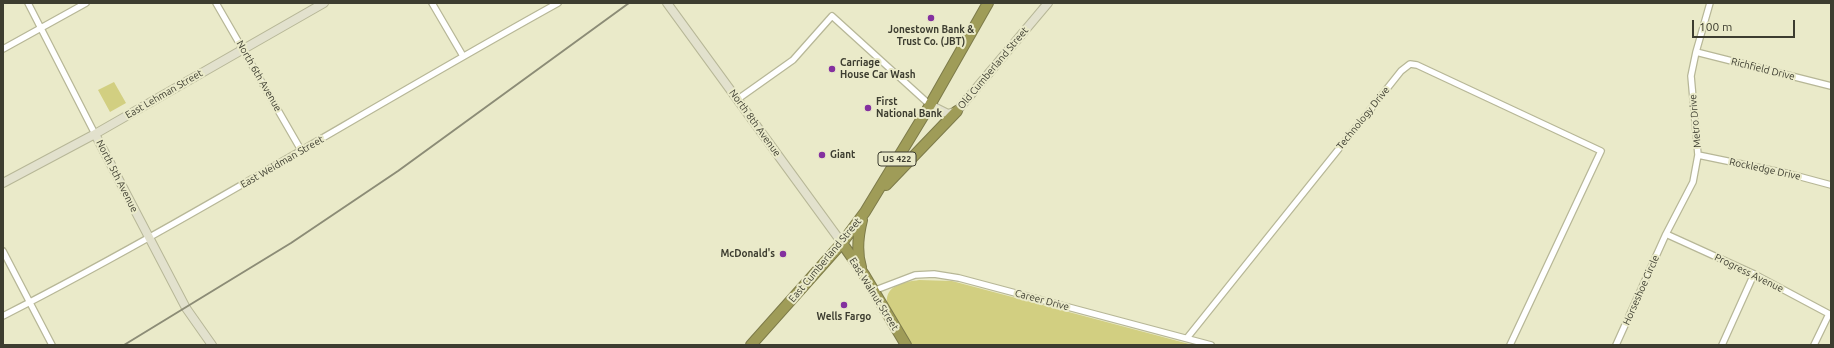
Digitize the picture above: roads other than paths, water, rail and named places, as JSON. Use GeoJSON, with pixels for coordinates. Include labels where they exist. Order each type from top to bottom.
{"type":"FeatureCollection","features":[{"type":"Feature","properties":{"kind":"highway","name":"East Cumberland Street"},"geometry":{"type":"LineString","coordinates":[[751,345],[842,243],[865,212],[930,105],[988,3]]}},
{"type":"Feature","properties":{"kind":"highway"},"geometry":{"type":"LineString","coordinates":[[874,198],[957,112]]}},
{"type":"Feature","properties":{"kind":"highway","name":"US 422"},"geometry":{"type":"LineString","coordinates":[[864,276],[857,250],[858,235],[865,212]]}},
{"type":"Feature","properties":{"kind":"highway","name":"East Walnut Street"},"geometry":{"type":"LineString","coordinates":[[842,243],[906,345]]}},
{"type":"Feature","properties":{"kind":"street","name":"North 5th Avenue"},"geometry":{"type":"LineString","coordinates":[[28,3],[40,29],[186,308],[212,345]]}},
{"type":"Feature","properties":{"kind":"street"},"geometry":{"type":"LineString","coordinates":[[3,48],[86,3]]}},
{"type":"Feature","properties":{"kind":"street","name":"North 6th Avenue"},"geometry":{"type":"LineString","coordinates":[[216,3],[244,49],[301,150]]}},
{"type":"Feature","properties":{"kind":"street","name":"East Lehman Street"},"geometry":{"type":"LineString","coordinates":[[3,183],[96,134],[324,3]]}},
{"type":"Feature","properties":{"kind":"street"},"geometry":{"type":"LineString","coordinates":[[432,3],[463,56]]}},
{"type":"Feature","properties":{"kind":"street","name":"East Weidman Street"},"geometry":{"type":"LineString","coordinates":[[3,316],[149,237],[558,3]]}},
{"type":"Feature","properties":{"kind":"street","name":"North 8th Avenue"},"geometry":{"type":"LineString","coordinates":[[668,3],[842,243]]}},
{"type":"Feature","properties":{"kind":"street","name":"Old Cumberland Street"},"geometry":{"type":"LineString","coordinates":[[930,105],[948,114],[957,112],[1048,3]]}},
{"type":"Feature","properties":{"kind":"street","name":"Metro Drive"},"geometry":{"type":"LineString","coordinates":[[1666,234],[1693,182],[1698,155],[1691,76],[1696,52],[1710,3]]}},
{"type":"Feature","properties":{"kind":"street"},"geometry":{"type":"LineString","coordinates":[[738,99],[793,60],[832,16],[930,105]]}},
{"type":"Feature","properties":{"kind":"street","name":"Richfield Drive"},"geometry":{"type":"LineString","coordinates":[[1696,52],[1831,86]]}},
{"type":"Feature","properties":{"kind":"street","name":"Technology Drive"},"geometry":{"type":"LineString","coordinates":[[1187,338],[1401,71],[1410,64],[1417,65],[1602,151],[1510,345]]}},
{"type":"Feature","properties":{"kind":"street","name":"Rockledge Drive"},"geometry":{"type":"LineString","coordinates":[[1698,155],[1790,174],[1831,185]]}},
{"type":"Feature","properties":{"kind":"street","name":"Progress Avenue"},"geometry":{"type":"LineString","coordinates":[[1666,234],[1754,274],[1830,315]]}},
{"type":"Feature","properties":{"kind":"street","name":"Horseshoe Circle"},"geometry":{"type":"LineString","coordinates":[[1616,345],[1666,234]]}},
{"type":"Feature","properties":{"kind":"street"},"geometry":{"type":"LineString","coordinates":[[3,251],[52,345]]}},
{"type":"Feature","properties":{"kind":"street","name":"Career Drive"},"geometry":{"type":"LineString","coordinates":[[873,291],[915,275],[934,274],[959,278],[1212,345]]}},
{"type":"Feature","properties":{"kind":"street"},"geometry":{"type":"LineString","coordinates":[[1722,345],[1754,274]]}},
{"type":"Feature","properties":{"kind":"street"},"geometry":{"type":"LineString","coordinates":[[1814,345],[1830,315]]}},
{"type":"Feature","properties":{"kind":"railway"},"geometry":{"type":"LineString","coordinates":[[124,345],[291,243],[398,171],[629,3]]}},
{"type":"Feature","properties":{"kind":"place","name":"Jonestown Bank & Trust Co. (JBT)"},"geometry":{"type":"Point","coordinates":[931,18]}},
{"type":"Feature","properties":{"kind":"place","name":"Carriage House Car Wash"},"geometry":{"type":"Point","coordinates":[832,69]}},
{"type":"Feature","properties":{"kind":"place","name":"First National Bank"},"geometry":{"type":"Point","coordinates":[868,108]}},
{"type":"Feature","properties":{"kind":"place","name":"Giant"},"geometry":{"type":"Point","coordinates":[822,155]}},
{"type":"Feature","properties":{"kind":"place","name":"McDonald's"},"geometry":{"type":"Point","coordinates":[783,254]}},
{"type":"Feature","properties":{"kind":"place","name":"Wells Fargo"},"geometry":{"type":"Point","coordinates":[844,305]}}]}
